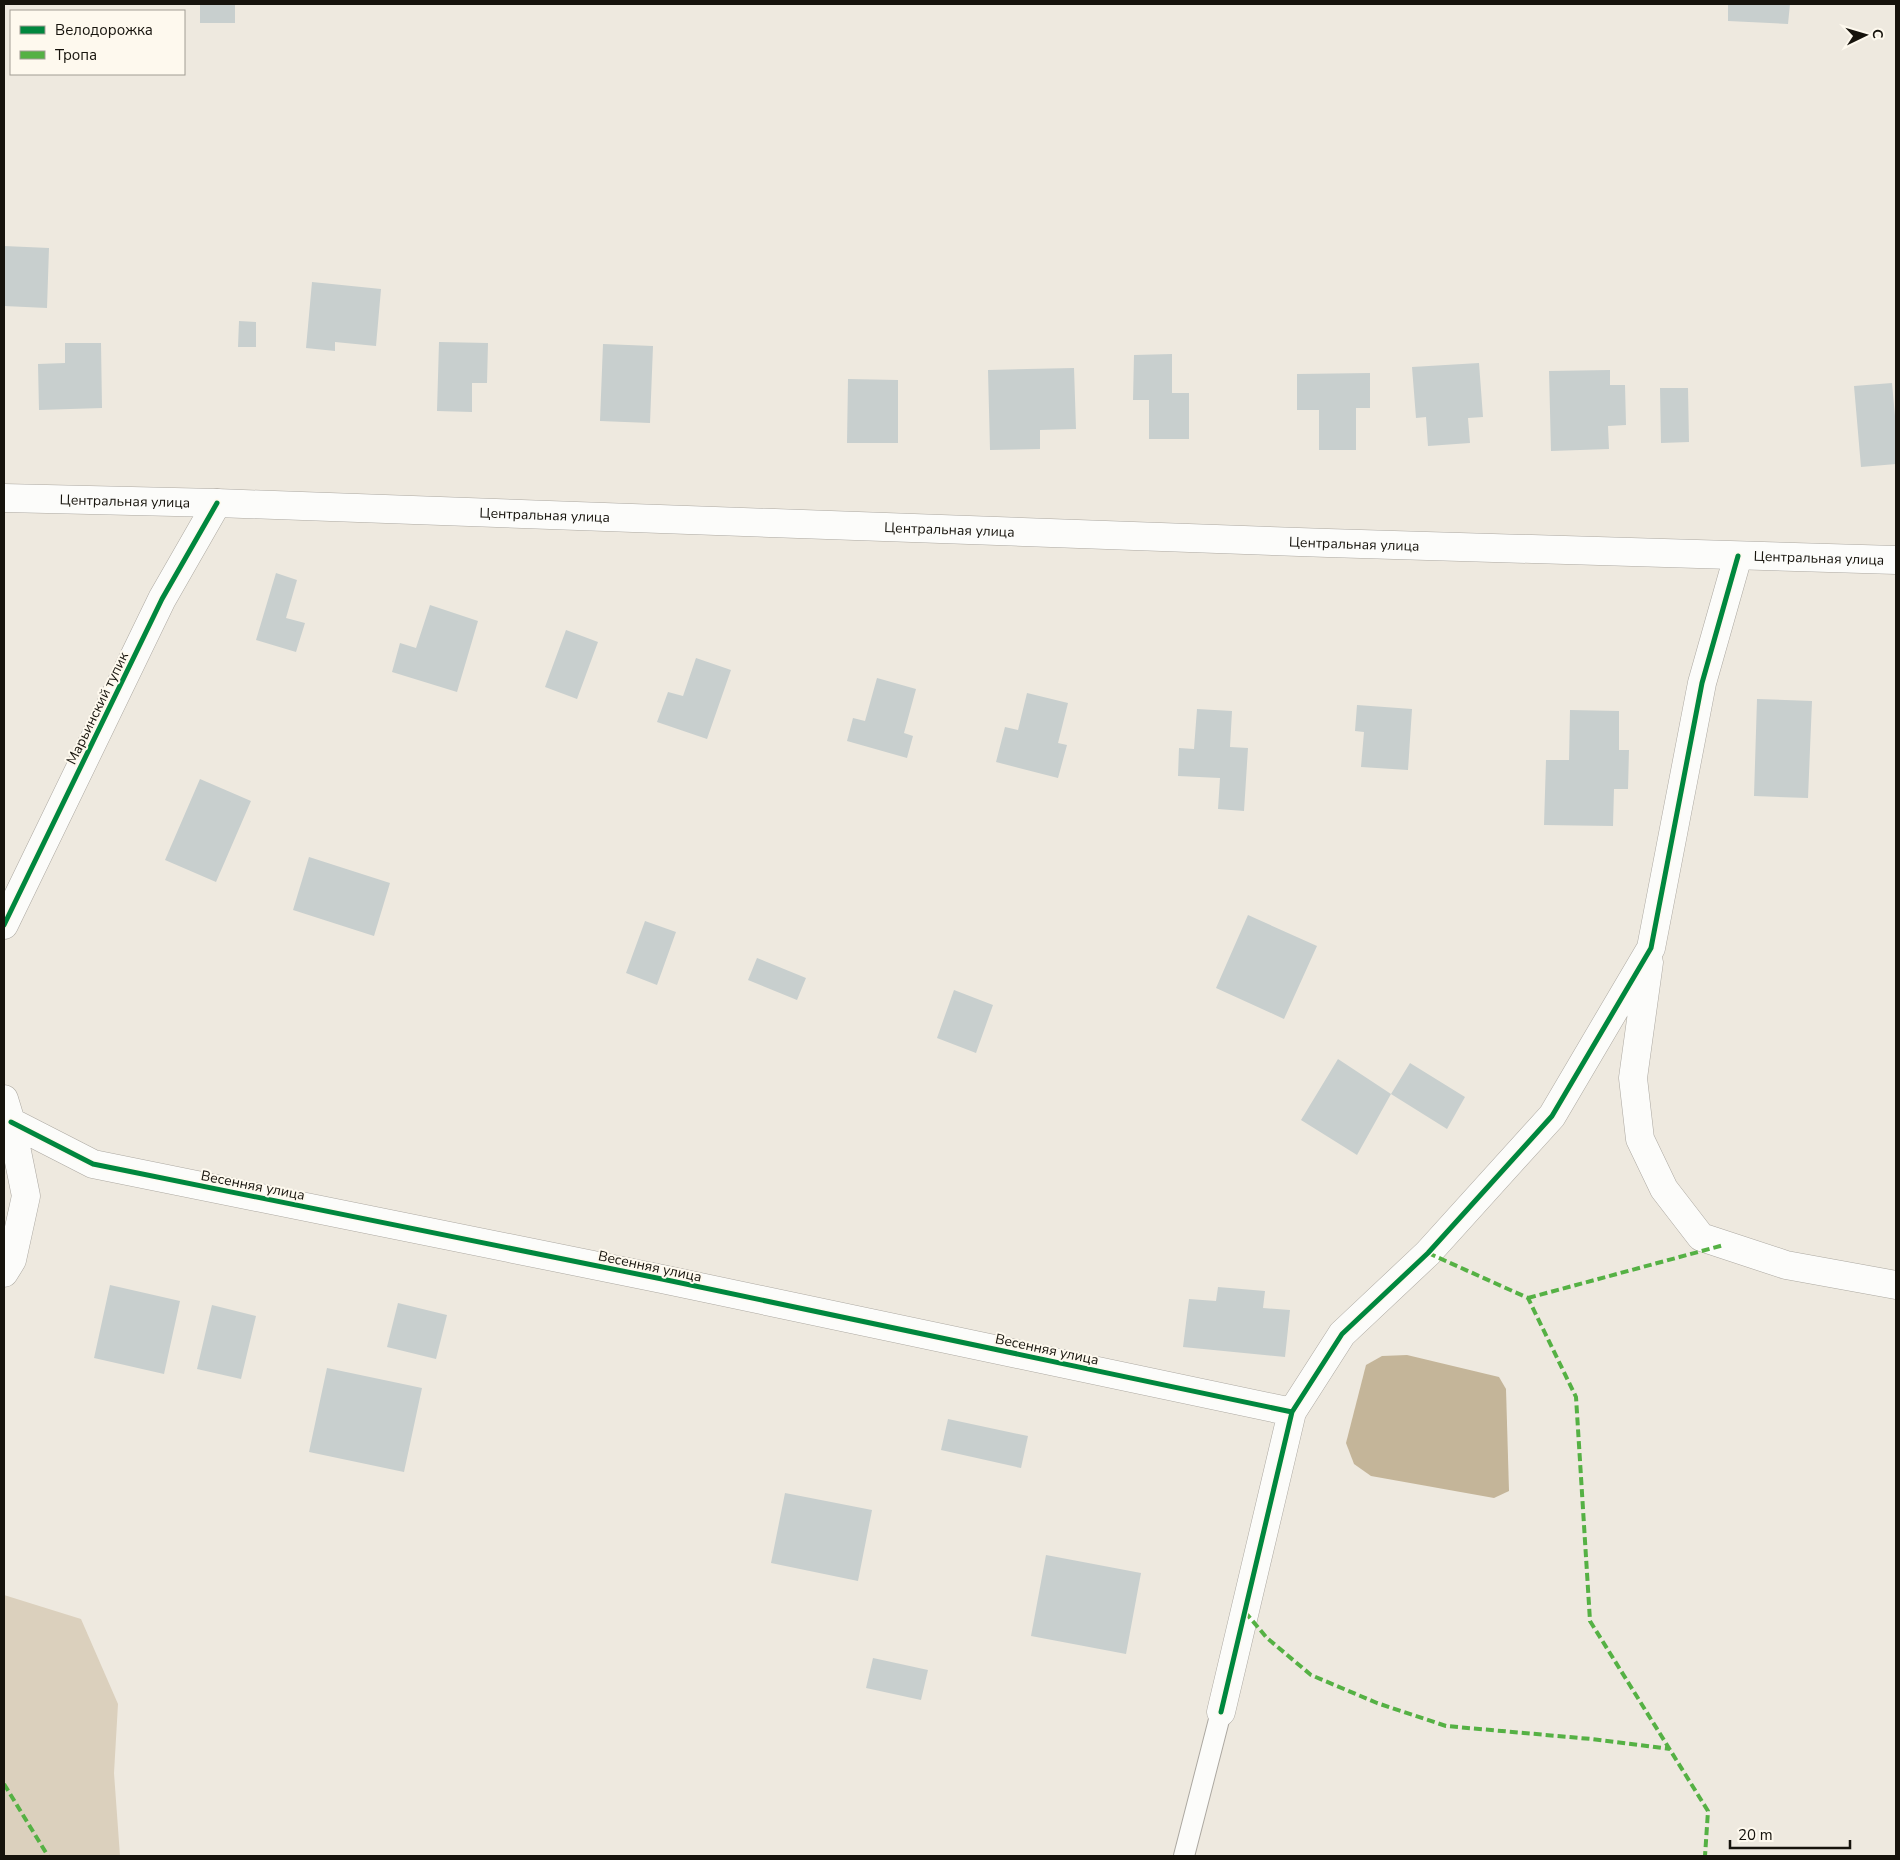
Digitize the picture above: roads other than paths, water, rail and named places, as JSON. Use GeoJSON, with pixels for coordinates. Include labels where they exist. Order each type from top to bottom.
{"type":"FeatureCollection","features":[{"type":"Feature","properties":{"kind":"street","name":"Центральная улица"},"geometry":{"type":"LineString","coordinates":[[4,498],[217,503],[1318,543],[1896,560]]}},
{"type":"Feature","properties":{"kind":"street","name":"Марьинский тупик"},"geometry":{"type":"LineString","coordinates":[[4,925],[162,599],[217,503]]}},
{"type":"Feature","properties":{"kind":"street"},"geometry":{"type":"LineString","coordinates":[[1738,556],[1702,683],[1651,948],[1632,1078],[1640,1139],[1664,1189],[1701,1237],[1786,1265],[1896,1285]]}},
{"type":"Feature","properties":{"kind":"street"},"geometry":{"type":"LineString","coordinates":[[1221,1712],[1292,1412],[1342,1334],[1428,1253],[1552,1116],[1651,948]]}},
{"type":"Feature","properties":{"kind":"street"},"geometry":{"type":"LineString","coordinates":[[4,1273],[12,1260],[26,1196],[8,1111]]}},
{"type":"Feature","properties":{"kind":"street","name":"Весенняя улица"},"geometry":{"type":"LineString","coordinates":[[8,1111],[93,1164],[662,1279],[1292,1412]]}},
{"type":"Feature","properties":{"kind":"lane"},"geometry":{"type":"LineString","coordinates":[[1184,1856],[1221,1712]]}}]}
